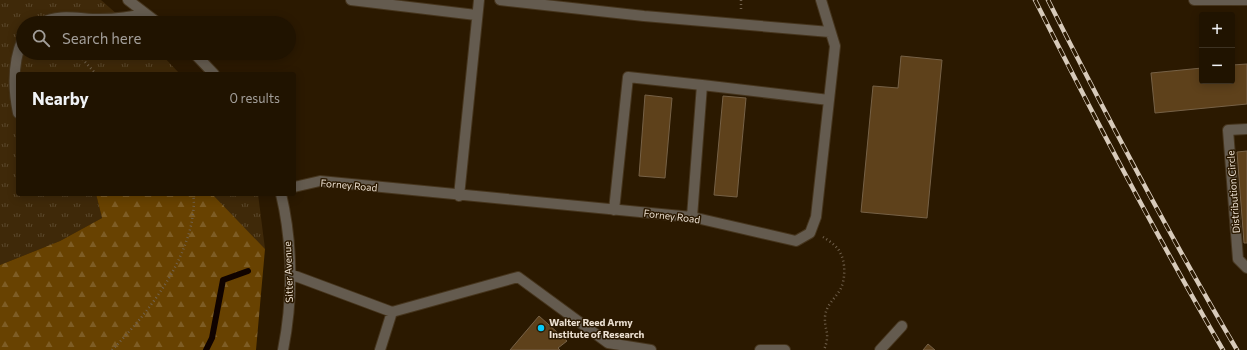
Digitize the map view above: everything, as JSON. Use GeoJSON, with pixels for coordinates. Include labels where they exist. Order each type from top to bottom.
{"type":"FeatureCollection","features":[{"type":"Feature","properties":{"kind":"street"},"geometry":{"type":"LineString","coordinates":[[128,0],[148,16]]}},
{"type":"Feature","properties":{"kind":"street"},"geometry":{"type":"LineString","coordinates":[[351,0],[476,15]]}},
{"type":"Feature","properties":{"kind":"street"},"geometry":{"type":"LineString","coordinates":[[459,196],[476,15],[479,0]]}},
{"type":"Feature","properties":{"kind":"street"},"geometry":{"type":"LineString","coordinates":[[500,0],[644,16],[830,32]]}},
{"type":"Feature","properties":{"kind":"street"},"geometry":{"type":"LineString","coordinates":[[812,227],[816,217],[835,46],[821,0]]}},
{"type":"Feature","properties":{"kind":"street"},"geometry":{"type":"LineString","coordinates":[[1194,0],[1246,0]]}},
{"type":"Feature","properties":{"kind":"street"},"geometry":{"type":"LineString","coordinates":[[133,16],[144,13]]}},
{"type":"Feature","properties":{"kind":"street"},"geometry":{"type":"LineString","coordinates":[[16,72],[18,60]]}},
{"type":"Feature","properties":{"kind":"street"},"geometry":{"type":"LineString","coordinates":[[201,60],[212,72]]}},
{"type":"Feature","properties":{"kind":"street"},"geometry":{"type":"LineString","coordinates":[[16,72],[14,89],[16,101]]}},
{"type":"Feature","properties":{"kind":"street"},"geometry":{"type":"LineString","coordinates":[[614,210],[628,77],[829,100]]}},
{"type":"Feature","properties":{"kind":"street"},"geometry":{"type":"LineString","coordinates":[[692,217],[702,85]]}},
{"type":"Feature","properties":{"kind":"street","name":"Distribution Circle"},"geometry":{"type":"LineString","coordinates":[[1247,129],[1228,130],[1238,259],[1247,268]]}},
{"type":"Feature","properties":{"kind":"street","name":"Forney Road"},"geometry":{"type":"LineString","coordinates":[[296,187],[320,181],[459,196],[692,217],[796,241],[810,233],[812,227]]}},
{"type":"Feature","properties":{"kind":"street","name":"Sitter Avenue"},"geometry":{"type":"LineString","coordinates":[[281,196],[285,212],[290,274],[290,300],[283,350]]}},
{"type":"Feature","properties":{"kind":"street"},"geometry":{"type":"LineString","coordinates":[[290,274],[392,312],[518,277],[608,344],[651,350]]}},
{"type":"Feature","properties":{"kind":"street"},"geometry":{"type":"LineString","coordinates":[[380,350],[392,312]]}},
{"type":"Feature","properties":{"kind":"street"},"geometry":{"type":"LineString","coordinates":[[880,350],[902,326]]}},
{"type":"Feature","properties":{"kind":"street"},"geometry":{"type":"LineString","coordinates":[[760,350],[785,350]]}},
{"type":"Feature","properties":{"kind":"path"},"geometry":{"type":"LineString","coordinates":[[83,60],[94,72]]}},
{"type":"Feature","properties":{"kind":"path"},"geometry":{"type":"LineString","coordinates":[[112,350],[133,329],[177,266],[189,238],[194,211],[193,196]]}},
{"type":"Feature","properties":{"kind":"path"},"geometry":{"type":"LineString","coordinates":[[812,227],[838,249],[843,262],[844,280],[839,291],[828,304],[825,318],[829,334],[824,350]]}},
{"type":"Feature","properties":{"kind":"green space"},"geometry":{"type":"Polygon","coordinates":[[[0,0],[101,0],[119,16],[16,16],[16,60],[167,60],[178,72],[16,72],[16,196],[96,196],[102,218],[60,241],[0,265],[0,0]]]}},
{"type":"Feature","properties":{"kind":"green space"},"geometry":{"type":"Polygon","coordinates":[[[96,196],[214,196],[265,249],[256,350],[0,350],[0,265],[60,241],[102,218],[96,196]]]}},
{"type":"Feature","properties":{"kind":"green space"},"geometry":{"type":"Polygon","coordinates":[[[214,196],[258,196],[265,249],[214,196]]]}},
{"type":"Feature","properties":{"kind":"building"},"geometry":{"type":"Polygon","coordinates":[[[901,56],[942,60],[927,218],[861,212],[873,86],[898,88],[901,56]]]}},
{"type":"Feature","properties":{"kind":"building"},"geometry":{"type":"Polygon","coordinates":[[[1247,64],[1247,104],[1155,113],[1151,73],[1199,68],[1199,84],[1235,84],[1235,65],[1247,64]]]}},
{"type":"Feature","properties":{"kind":"building"},"geometry":{"type":"Polygon","coordinates":[[[645,95],[672,98],[665,178],[639,176],[645,95]]]}},
{"type":"Feature","properties":{"kind":"building"},"geometry":{"type":"Polygon","coordinates":[[[723,96],[746,98],[737,197],[714,195],[723,96]]]}},
{"type":"Feature","properties":{"kind":"building"},"geometry":{"type":"Polygon","coordinates":[[[1247,151],[1247,243],[1244,243],[1237,152],[1247,151]]]}},
{"type":"Feature","properties":{"kind":"building","name":"Walter Reed Army Institute of Research"},"geometry":{"type":"Polygon","coordinates":[[[539,316],[567,341],[558,348],[560,350],[510,350],[539,316]]]}},
{"type":"Feature","properties":{"kind":"building"},"geometry":{"type":"Polygon","coordinates":[[[928,344],[935,350],[923,350],[928,344]]]}},
{"type":"Feature","properties":{"kind":"waterway"},"geometry":{"type":"LineString","coordinates":[[206,350],[212,338],[223,280],[248,271]]}},
{"type":"Feature","properties":{"kind":"railway"},"geometry":{"type":"LineString","coordinates":[[1035,0],[1126,176],[1223,350]]}},
{"type":"Feature","properties":{"kind":"railway"},"geometry":{"type":"LineString","coordinates":[[1048,0],[1093,89],[1187,264],[1237,350]]}},
{"type":"Feature","properties":{"kind":"place","name":"Walter Reed Army Institute of Research"},"geometry":{"type":"Point","coordinates":[541,328]}}]}
